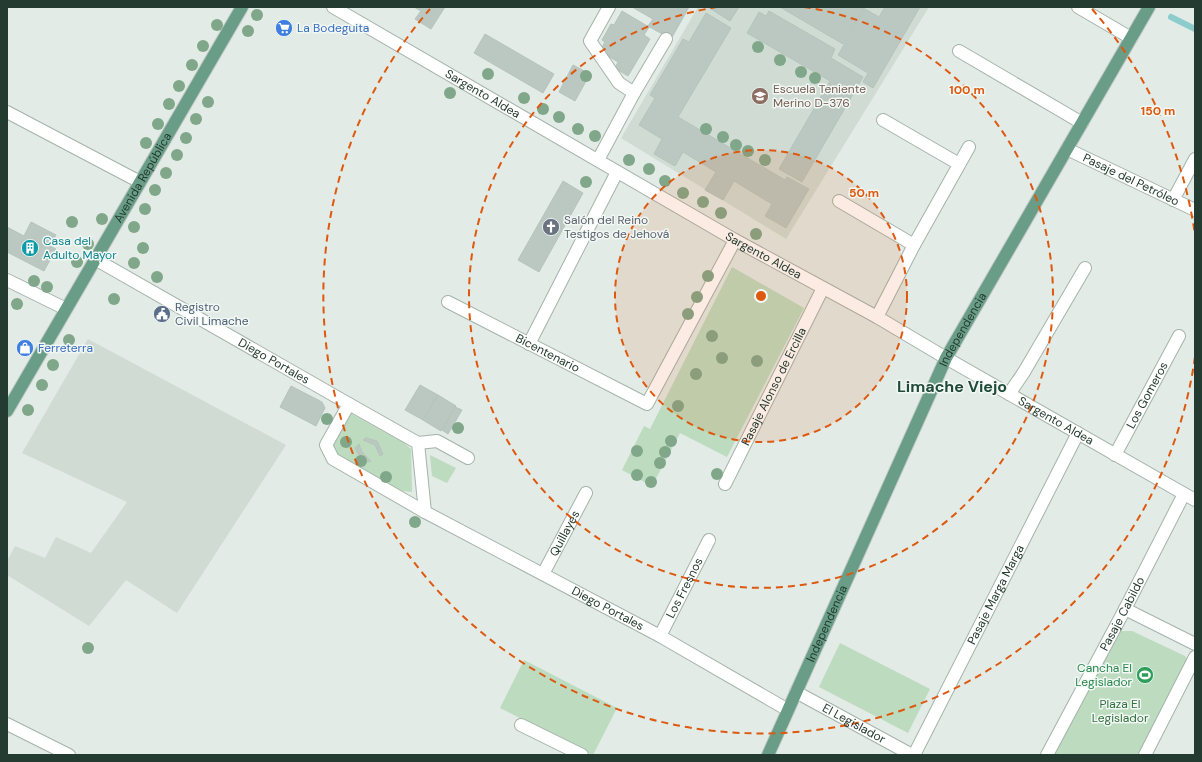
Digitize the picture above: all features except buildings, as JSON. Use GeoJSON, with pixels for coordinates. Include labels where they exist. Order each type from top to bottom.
{"type":"FeatureCollection","features":[{"type":"Feature","properties":{"kind":"main road","name":"Avenida República"},"geometry":{"type":"LineString","coordinates":[[7,411],[242,7]]}},
{"type":"Feature","properties":{"kind":"main road","name":"Independencia"},"geometry":{"type":"LineString","coordinates":[[768,755],[946,358],[1149,7]]}},
{"type":"Feature","properties":{"kind":"street","name":"Sargento Aldea"},"geometry":{"type":"LineString","coordinates":[[333,7],[735,240],[877,317],[1195,500]]}},
{"type":"Feature","properties":{"kind":"street"},"geometry":{"type":"LineString","coordinates":[[609,7],[590,41],[619,83],[634,93]]}},
{"type":"Feature","properties":{"kind":"street"},"geometry":{"type":"LineString","coordinates":[[1078,7],[1131,38]]}},
{"type":"Feature","properties":{"kind":"street"},"geometry":{"type":"LineString","coordinates":[[598,160],[634,93],[666,39]]}},
{"type":"Feature","properties":{"kind":"street"},"geometry":{"type":"LineString","coordinates":[[959,51],[1082,123]]}},
{"type":"Feature","properties":{"kind":"street"},"geometry":{"type":"LineString","coordinates":[[7,112],[140,182]]}},
{"type":"Feature","properties":{"kind":"street"},"geometry":{"type":"LineString","coordinates":[[883,120],[959,164]]}},
{"type":"Feature","properties":{"kind":"street"},"geometry":{"type":"LineString","coordinates":[[877,317],[914,245],[969,147]]}},
{"type":"Feature","properties":{"kind":"street","name":"Pasaje del Petróleo"},"geometry":{"type":"LineString","coordinates":[[1067,149],[1195,210]]}},
{"type":"Feature","properties":{"kind":"street"},"geometry":{"type":"LineString","coordinates":[[1173,200],[1195,159]]}},
{"type":"Feature","properties":{"kind":"street"},"geometry":{"type":"LineString","coordinates":[[529,344],[617,172]]}},
{"type":"Feature","properties":{"kind":"street"},"geometry":{"type":"LineString","coordinates":[[839,201],[914,245]]}},
{"type":"Feature","properties":{"kind":"street","name":"Bicentenario"},"geometry":{"type":"LineString","coordinates":[[448,302],[647,404],[735,240]]}},
{"type":"Feature","properties":{"kind":"street","name":"Diego Portales"},"geometry":{"type":"LineString","coordinates":[[95,259],[418,443]]}},
{"type":"Feature","properties":{"kind":"street"},"geometry":{"type":"LineString","coordinates":[[1009,394],[1024,372],[1085,268]]}},
{"type":"Feature","properties":{"kind":"street"},"geometry":{"type":"LineString","coordinates":[[7,280],[66,309]]}},
{"type":"Feature","properties":{"kind":"street","name":"Pasaje Alonso de Ercilla"},"geometry":{"type":"LineString","coordinates":[[724,484],[823,288]]}},
{"type":"Feature","properties":{"kind":"street","name":"Los Gomeros"},"geometry":{"type":"LineString","coordinates":[[1115,455],[1179,336]]}},
{"type":"Feature","properties":{"kind":"street","name":"Diego Portales"},"geometry":{"type":"LineString","coordinates":[[349,404],[326,445],[333,459],[425,512],[660,636],[788,710]]}},
{"type":"Feature","properties":{"kind":"street","name":"Pasaje Marga Marga"},"geometry":{"type":"LineString","coordinates":[[913,755],[1078,433]]}},
{"type":"Feature","properties":{"kind":"street"},"geometry":{"type":"LineString","coordinates":[[425,512],[418,443],[437,441],[468,458]]}},
{"type":"Feature","properties":{"kind":"street","name":"Quillayes"},"geometry":{"type":"LineString","coordinates":[[543,574],[586,493]]}},
{"type":"Feature","properties":{"kind":"street","name":"Pasaje Cabildo"},"geometry":{"type":"LineString","coordinates":[[1047,755],[1125,609],[1184,494]]}},
{"type":"Feature","properties":{"kind":"street","name":"Los Fresnos"},"geometry":{"type":"LineString","coordinates":[[660,636],[709,540]]}},
{"type":"Feature","properties":{"kind":"street"},"geometry":{"type":"LineString","coordinates":[[1125,609],[1195,644]]}},
{"type":"Feature","properties":{"kind":"street"},"geometry":{"type":"LineString","coordinates":[[1145,755],[1195,657]]}},
{"type":"Feature","properties":{"kind":"street","name":"El Legislador"},"geometry":{"type":"LineString","coordinates":[[796,692],[913,755]]}},
{"type":"Feature","properties":{"kind":"street"},"geometry":{"type":"LineString","coordinates":[[7,724],[69,755]]}},
{"type":"Feature","properties":{"kind":"street"},"geometry":{"type":"LineString","coordinates":[[521,724],[582,755]]}},
{"type":"Feature","properties":{"kind":"shaded area","name":"Escuela Teniente Merino D-376"},"geometry":{"type":"Polygon","coordinates":[[[698,7],[929,7],[786,239],[621,138],[698,7]]]}},
{"type":"Feature","properties":{"kind":"shaded area"},"geometry":{"type":"Polygon","coordinates":[[[88,339],[286,445],[177,613],[126,580],[89,626],[7,575],[7,561],[15,546],[45,558],[56,537],[91,553],[127,502],[22,453],[88,339]]]}},
{"type":"Feature","properties":{"kind":"green space"},"geometry":{"type":"Polygon","coordinates":[[[732,267],[804,308],[727,457],[680,433],[652,486],[622,470],[644,426],[650,429],[732,267]]]}},
{"type":"Feature","properties":{"kind":"green space"},"geometry":{"type":"Polygon","coordinates":[[[352,414],[403,442],[411,449],[412,492],[397,489],[335,455],[331,445],[346,417],[352,414]]]}},
{"type":"Feature","properties":{"kind":"green space"},"geometry":{"type":"Polygon","coordinates":[[[430,455],[456,468],[447,483],[432,476],[430,455]]]}},
{"type":"Feature","properties":{"kind":"green space","name":"Plaza El Legislador"},"geometry":{"type":"Polygon","coordinates":[[[1118,631],[1132,631],[1185,656],[1188,661],[1140,755],[1054,755],[1118,631]]]}},
{"type":"Feature","properties":{"kind":"green space"},"geometry":{"type":"Polygon","coordinates":[[[840,643],[930,689],[908,733],[819,687],[840,643]]]}},
{"type":"Feature","properties":{"kind":"green space"},"geometry":{"type":"Polygon","coordinates":[[[524,660],[617,708],[593,755],[500,708],[524,660]]]}},
{"type":"Feature","properties":{"kind":"waterway"},"geometry":{"type":"LineString","coordinates":[[1171,17],[1195,29]]}},
{"type":"Feature","properties":{"kind":"place","name":"La Bodeguita"},"geometry":{"type":"Point","coordinates":[284,28]}},
{"type":"Feature","properties":{"kind":"place","name":"Escuela Teniente Merino D-376"},"geometry":{"type":"Point","coordinates":[760,96]}},
{"type":"Feature","properties":{"kind":"place","name":"Salón del Reino Testigos de Jehová"},"geometry":{"type":"Point","coordinates":[551,227]}},
{"type":"Feature","properties":{"kind":"place","name":"Casa del Adulto Mayor"},"geometry":{"type":"Point","coordinates":[30,248]}},
{"type":"Feature","properties":{"kind":"place","name":"Registro Civil Limache"},"geometry":{"type":"Point","coordinates":[162,314]}},
{"type":"Feature","properties":{"kind":"place","name":"Ferreterra"},"geometry":{"type":"Point","coordinates":[25,348]}},
{"type":"Feature","properties":{"kind":"place","name":"Cancha El Legislador"},"geometry":{"type":"Point","coordinates":[1145,675]}},
{"type":"Feature","properties":{"kind":"district","name":"Limache Viejo"},"geometry":{"type":"Point","coordinates":[952,386]}}]}
